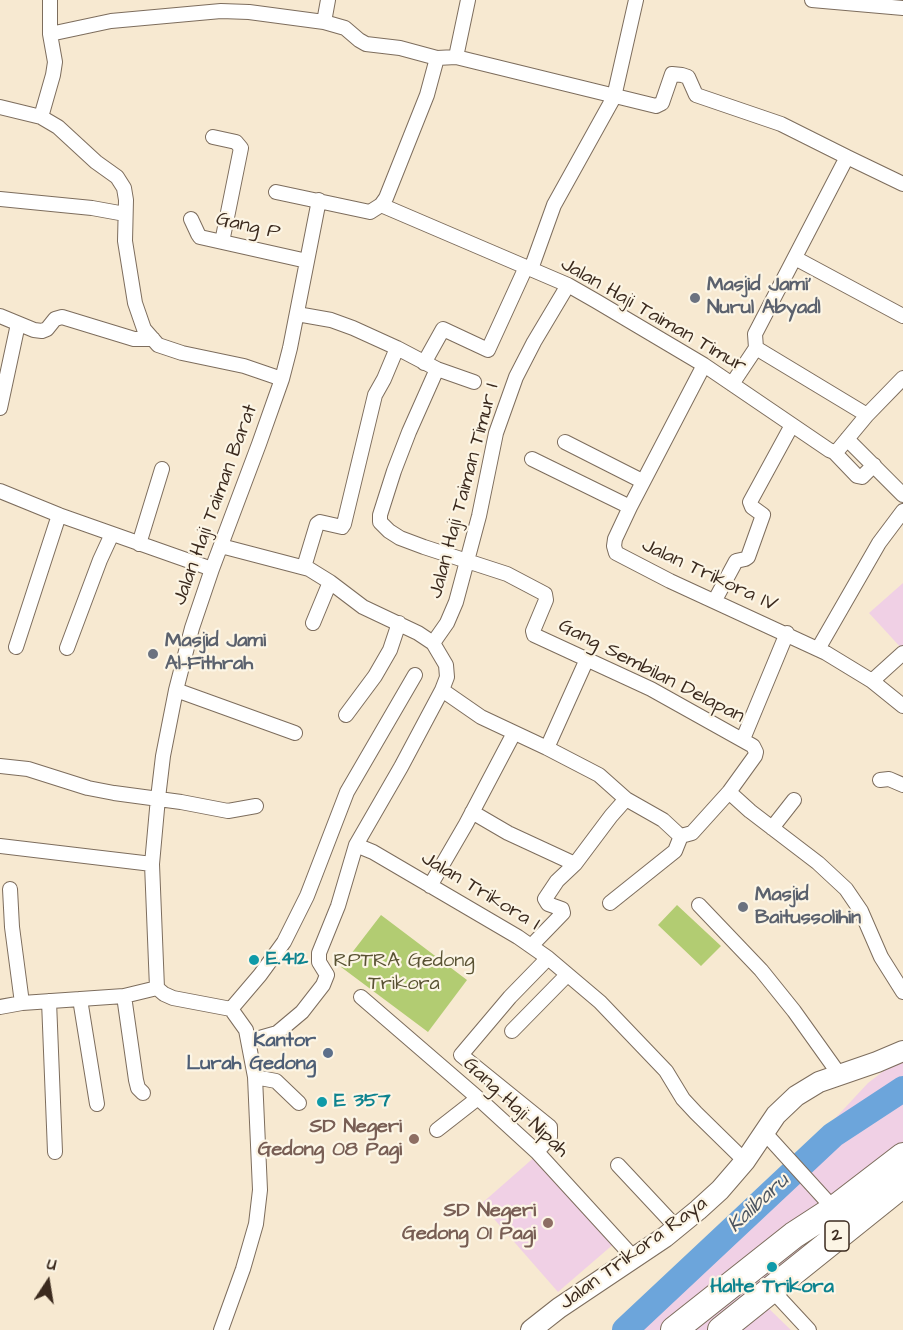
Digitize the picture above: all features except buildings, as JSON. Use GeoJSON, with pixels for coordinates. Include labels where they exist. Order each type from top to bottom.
{"type":"FeatureCollection","features":[{"type":"Feature","properties":{"kind":"highway","name":"2"},"geometry":{"type":"LineString","coordinates":[[675,1330],[794,1235],[834,1209],[903,1156]]}},
{"type":"Feature","properties":{"kind":"highway","name":"2"},"geometry":{"type":"LineString","coordinates":[[721,1330],[903,1184]]}},
{"type":"Feature","properties":{"kind":"street"},"geometry":{"type":"LineString","coordinates":[[41,117],[55,62],[50,34],[50,0]]}},
{"type":"Feature","properties":{"kind":"street"},"geometry":{"type":"LineString","coordinates":[[324,22],[328,0]]}},
{"type":"Feature","properties":{"kind":"street"},"geometry":{"type":"LineString","coordinates":[[456,57],[468,0]]}},
{"type":"Feature","properties":{"kind":"street"},"geometry":{"type":"LineString","coordinates":[[424,363],[442,329],[488,350],[529,268],[562,189],[614,97],[636,0]]}},
{"type":"Feature","properties":{"kind":"street"},"geometry":{"type":"LineString","coordinates":[[812,0],[903,8]]}},
{"type":"Feature","properties":{"kind":"street"},"geometry":{"type":"LineString","coordinates":[[50,34],[185,7],[249,12],[324,22],[345,28],[362,42],[437,57],[456,57],[658,106],[662,103],[672,74],[682,75],[688,77],[696,95],[780,124],[903,184]]}},
{"type":"Feature","properties":{"kind":"street"},"geometry":{"type":"LineString","coordinates":[[276,192],[370,212],[381,205],[386,198],[427,95],[437,57]]}},
{"type":"Feature","properties":{"kind":"street"},"geometry":{"type":"LineString","coordinates":[[0,107],[41,117],[57,127],[96,162],[117,177],[124,188],[126,200],[128,266],[135,303],[144,329],[153,339],[164,348],[244,366],[282,379]]}},
{"type":"Feature","properties":{"kind":"street"},"geometry":{"type":"LineString","coordinates":[[213,137],[236,142],[241,148],[222,242]]}},
{"type":"Feature","properties":{"kind":"street"},"geometry":{"type":"LineString","coordinates":[[732,384],[756,348],[755,334],[847,157]]}},
{"type":"Feature","properties":{"kind":"street"},"geometry":{"type":"LineString","coordinates":[[0,199],[92,208],[125,214]]}},
{"type":"Feature","properties":{"kind":"street","name":"Jalan Haji Taiman Barat"},"geometry":{"type":"LineString","coordinates":[[158,988],[152,864],[163,756],[176,690],[192,628],[212,569],[282,379],[319,200]]}},
{"type":"Feature","properties":{"kind":"street","name":"Jalan Haji Taiman Timur"},"geometry":{"type":"LineString","coordinates":[[381,205],[568,285],[704,365],[831,451],[857,476],[862,477],[874,465]]}},
{"type":"Feature","properties":{"kind":"street","name":"Gang P"},"geometry":{"type":"LineString","coordinates":[[191,219],[199,236],[307,261]]}},
{"type":"Feature","properties":{"kind":"street"},"geometry":{"type":"LineString","coordinates":[[795,258],[903,316]]}},
{"type":"Feature","properties":{"kind":"street","name":"Jalan Haji Taiman Timur I"},"geometry":{"type":"LineString","coordinates":[[433,643],[447,623],[456,602],[479,516],[490,455],[509,397],[523,362],[568,285]]}},
{"type":"Feature","properties":{"kind":"street"},"geometry":{"type":"LineString","coordinates":[[297,314],[331,320],[353,327],[437,369],[474,382]]}},
{"type":"Feature","properties":{"kind":"street"},"geometry":{"type":"LineString","coordinates":[[0,315],[18,324],[42,331],[47,329],[55,318],[62,317],[134,339],[153,339]]}},
{"type":"Feature","properties":{"kind":"street"},"geometry":{"type":"LineString","coordinates":[[0,408],[18,324]]}},
{"type":"Feature","properties":{"kind":"street"},"geometry":{"type":"LineString","coordinates":[[304,567],[317,524],[320,522],[342,527],[345,524],[375,395],[397,348]]}},
{"type":"Feature","properties":{"kind":"street"},"geometry":{"type":"LineString","coordinates":[[756,348],[867,415]]}},
{"type":"Feature","properties":{"kind":"street","name":"Jalan Trikora IV"},"geometry":{"type":"LineString","coordinates":[[704,365],[642,481],[615,539],[616,553],[653,573],[818,649],[872,681],[903,706]]}},
{"type":"Feature","properties":{"kind":"street"},"geometry":{"type":"LineString","coordinates":[[437,369],[394,471],[380,515],[380,522],[400,538],[467,560]]}},
{"type":"Feature","properties":{"kind":"street"},"geometry":{"type":"LineString","coordinates":[[831,451],[847,439],[903,378]]}},
{"type":"Feature","properties":{"kind":"street"},"geometry":{"type":"LineString","coordinates":[[715,600],[736,561],[748,557],[764,515],[752,507],[750,502],[792,425]]}},
{"type":"Feature","properties":{"kind":"street"},"geometry":{"type":"LineString","coordinates":[[847,439],[903,495]]}},
{"type":"Feature","properties":{"kind":"street"},"geometry":{"type":"LineString","coordinates":[[565,442],[642,481]]}},
{"type":"Feature","properties":{"kind":"street"},"geometry":{"type":"LineString","coordinates":[[532,459],[630,507]]}},
{"type":"Feature","properties":{"kind":"street"},"geometry":{"type":"LineString","coordinates":[[140,544],[162,470]]}},
{"type":"Feature","properties":{"kind":"street"},"geometry":{"type":"LineString","coordinates":[[0,491],[60,515],[212,569]]}},
{"type":"Feature","properties":{"kind":"street"},"geometry":{"type":"LineString","coordinates":[[818,649],[879,543],[903,511]]}},
{"type":"Feature","properties":{"kind":"street"},"geometry":{"type":"LineString","coordinates":[[16,647],[60,515]]}},
{"type":"Feature","properties":{"kind":"street"},"geometry":{"type":"LineString","coordinates":[[67,648],[112,534]]}},
{"type":"Feature","properties":{"kind":"street"},"geometry":{"type":"LineString","coordinates":[[221,546],[304,567],[330,582],[363,607],[399,623],[433,643],[448,671],[441,690],[356,845],[338,906],[319,953],[320,962],[327,975],[323,985],[302,1012],[277,1034],[249,1041]]}},
{"type":"Feature","properties":{"kind":"street","name":"Gang Sembilan Delapan"},"geometry":{"type":"LineString","coordinates":[[467,560],[507,574],[545,594],[546,600],[533,631],[534,635],[651,689],[753,746],[756,752],[729,792]]}},
{"type":"Feature","properties":{"kind":"street"},"geometry":{"type":"LineString","coordinates":[[313,622],[330,582]]}},
{"type":"Feature","properties":{"kind":"street"},"geometry":{"type":"LineString","coordinates":[[346,715],[375,676],[390,650],[399,623]]}},
{"type":"Feature","properties":{"kind":"street"},"geometry":{"type":"LineString","coordinates":[[743,739],[787,633]]}},
{"type":"Feature","properties":{"kind":"street"},"geometry":{"type":"LineString","coordinates":[[872,681],[903,653]]}},
{"type":"Feature","properties":{"kind":"street"},"geometry":{"type":"LineString","coordinates":[[547,748],[587,659]]}},
{"type":"Feature","properties":{"kind":"street"},"geometry":{"type":"LineString","coordinates":[[231,1009],[284,942],[307,896],[347,792],[415,675]]}},
{"type":"Feature","properties":{"kind":"street"},"geometry":{"type":"LineString","coordinates":[[176,690],[295,734]]}},
{"type":"Feature","properties":{"kind":"street"},"geometry":{"type":"LineString","coordinates":[[441,690],[481,717],[599,775],[626,799],[663,820],[681,836]]}},
{"type":"Feature","properties":{"kind":"street"},"geometry":{"type":"LineString","coordinates":[[430,886],[514,733]]}},
{"type":"Feature","properties":{"kind":"street"},"geometry":{"type":"LineString","coordinates":[[0,766],[28,769],[114,794],[158,798],[228,811],[256,806]]}},
{"type":"Feature","properties":{"kind":"street"},"geometry":{"type":"LineString","coordinates":[[880,780],[889,779],[903,785]]}},
{"type":"Feature","properties":{"kind":"street"},"geometry":{"type":"LineString","coordinates":[[681,836],[692,833],[729,792],[824,868],[846,889],[861,911],[881,957],[903,992]]}},
{"type":"Feature","properties":{"kind":"street"},"geometry":{"type":"LineString","coordinates":[[532,945],[561,917],[562,909],[548,904],[545,900],[557,881],[575,864],[626,799]]}},
{"type":"Feature","properties":{"kind":"street"},"geometry":{"type":"LineString","coordinates":[[772,828],[794,800]]}},
{"type":"Feature","properties":{"kind":"street"},"geometry":{"type":"LineString","coordinates":[[472,812],[508,833],[575,864]]}},
{"type":"Feature","properties":{"kind":"street"},"geometry":{"type":"LineString","coordinates":[[610,903],[675,852],[681,836]]}},
{"type":"Feature","properties":{"kind":"street","name":"Jalan Trikora I"},"geometry":{"type":"LineString","coordinates":[[356,845],[373,852],[532,945],[549,958],[600,1002],[666,1071],[683,1099],[745,1161]]}},
{"type":"Feature","properties":{"kind":"street"},"geometry":{"type":"LineString","coordinates":[[0,846],[152,864]]}},
{"type":"Feature","properties":{"kind":"street"},"geometry":{"type":"LineString","coordinates":[[10,889],[13,937],[22,1003]]}},
{"type":"Feature","properties":{"kind":"street"},"geometry":{"type":"LineString","coordinates":[[699,905],[738,944],[774,986],[838,1074]]}},
{"type":"Feature","properties":{"kind":"street"},"geometry":{"type":"LineString","coordinates":[[537,1152],[550,1137],[550,1127],[461,1055],[510,997],[549,958]]}},
{"type":"Feature","properties":{"kind":"street"},"geometry":{"type":"LineString","coordinates":[[512,1031],[567,975]]}},
{"type":"Feature","properties":{"kind":"street"},"geometry":{"type":"LineString","coordinates":[[0,1007],[22,1003],[124,996],[158,988],[173,998],[231,1009],[240,1019],[249,1041],[255,1077],[260,1190],[256,1224],[221,1330]]}},
{"type":"Feature","properties":{"kind":"street"},"geometry":{"type":"LineString","coordinates":[[124,996],[136,1080],[143,1094]]}},
{"type":"Feature","properties":{"kind":"street","name":"Gang Haji Nipah"},"geometry":{"type":"LineString","coordinates":[[361,997],[537,1152],[633,1257]]}},
{"type":"Feature","properties":{"kind":"street"},"geometry":{"type":"LineString","coordinates":[[80,999],[97,1104]]}},
{"type":"Feature","properties":{"kind":"street"},"geometry":{"type":"LineString","coordinates":[[49,1001],[55,1152]]}},
{"type":"Feature","properties":{"kind":"street","name":"Jalan Trikora Raya"},"geometry":{"type":"LineString","coordinates":[[531,1330],[676,1227],[720,1190],[745,1161],[776,1115],[796,1096],[838,1074],[903,1051]]}},
{"type":"Feature","properties":{"kind":"street"},"geometry":{"type":"LineString","coordinates":[[255,1077],[276,1082],[299,1103]]}},
{"type":"Feature","properties":{"kind":"street"},"geometry":{"type":"LineString","coordinates":[[437,1130],[478,1098]]}},
{"type":"Feature","properties":{"kind":"street"},"geometry":{"type":"LineString","coordinates":[[764,1132],[834,1209]]}},
{"type":"Feature","properties":{"kind":"street"},"geometry":{"type":"LineString","coordinates":[[618,1165],[676,1227]]}},
{"type":"Feature","properties":{"kind":"street"},"geometry":{"type":"LineString","coordinates":[[771,1289],[809,1330]]}},
{"type":"Feature","properties":{"kind":"shaded area"},"geometry":{"type":"Polygon","coordinates":[[[903,583],[903,650],[869,613],[903,583]]]}},
{"type":"Feature","properties":{"kind":"shaded area"},"geometry":{"type":"Polygon","coordinates":[[[903,1056],[903,1199],[762,1302],[791,1330],[631,1330],[732,1229],[868,1083],[903,1056]]]}},
{"type":"Feature","properties":{"kind":"shaded area","name":"SD Negeri Gedong 01 Pagi"},"geometry":{"type":"Polygon","coordinates":[[[538,1154],[616,1242],[558,1292],[481,1204],[538,1154]]]}},
{"type":"Feature","properties":{"kind":"green space"},"geometry":{"type":"Polygon","coordinates":[[[677,905],[721,946],[701,966],[658,925],[677,905]]]}},
{"type":"Feature","properties":{"kind":"green space","name":"RPTRA Gedong Trikora"},"geometry":{"type":"Polygon","coordinates":[[[381,915],[467,980],[428,1032],[341,967],[381,915]]]}},
{"type":"Feature","properties":{"kind":"waterway","name":"Kalibaru"},"geometry":{"type":"LineString","coordinates":[[625,1330],[833,1135],[903,1089]]}},
{"type":"Feature","properties":{"kind":"place","name":"Masjid Jami' Nurul Abyadl"},"geometry":{"type":"Point","coordinates":[695,298]}},
{"type":"Feature","properties":{"kind":"place","name":"Masjid Jami Al-Fithrah"},"geometry":{"type":"Point","coordinates":[153,654]}},
{"type":"Feature","properties":{"kind":"place","name":"Masjid Baitussolihin"},"geometry":{"type":"Point","coordinates":[743,907]}},
{"type":"Feature","properties":{"kind":"place","name":"E.412"},"geometry":{"type":"Point","coordinates":[254,960]}},
{"type":"Feature","properties":{"kind":"place","name":"Kantor Lurah Gedong"},"geometry":{"type":"Point","coordinates":[328,1053]}},
{"type":"Feature","properties":{"kind":"place","name":"E 357"},"geometry":{"type":"Point","coordinates":[322,1102]}},
{"type":"Feature","properties":{"kind":"place","name":"SD Negeri Gedong 08 Pagi"},"geometry":{"type":"Point","coordinates":[414,1139]}},
{"type":"Feature","properties":{"kind":"place","name":"SD Negeri Gedong 01 Pagi"},"geometry":{"type":"Point","coordinates":[548,1223]}},
{"type":"Feature","properties":{"kind":"place","name":"Halte Trikora"},"geometry":{"type":"Point","coordinates":[772,1267]}}]}
